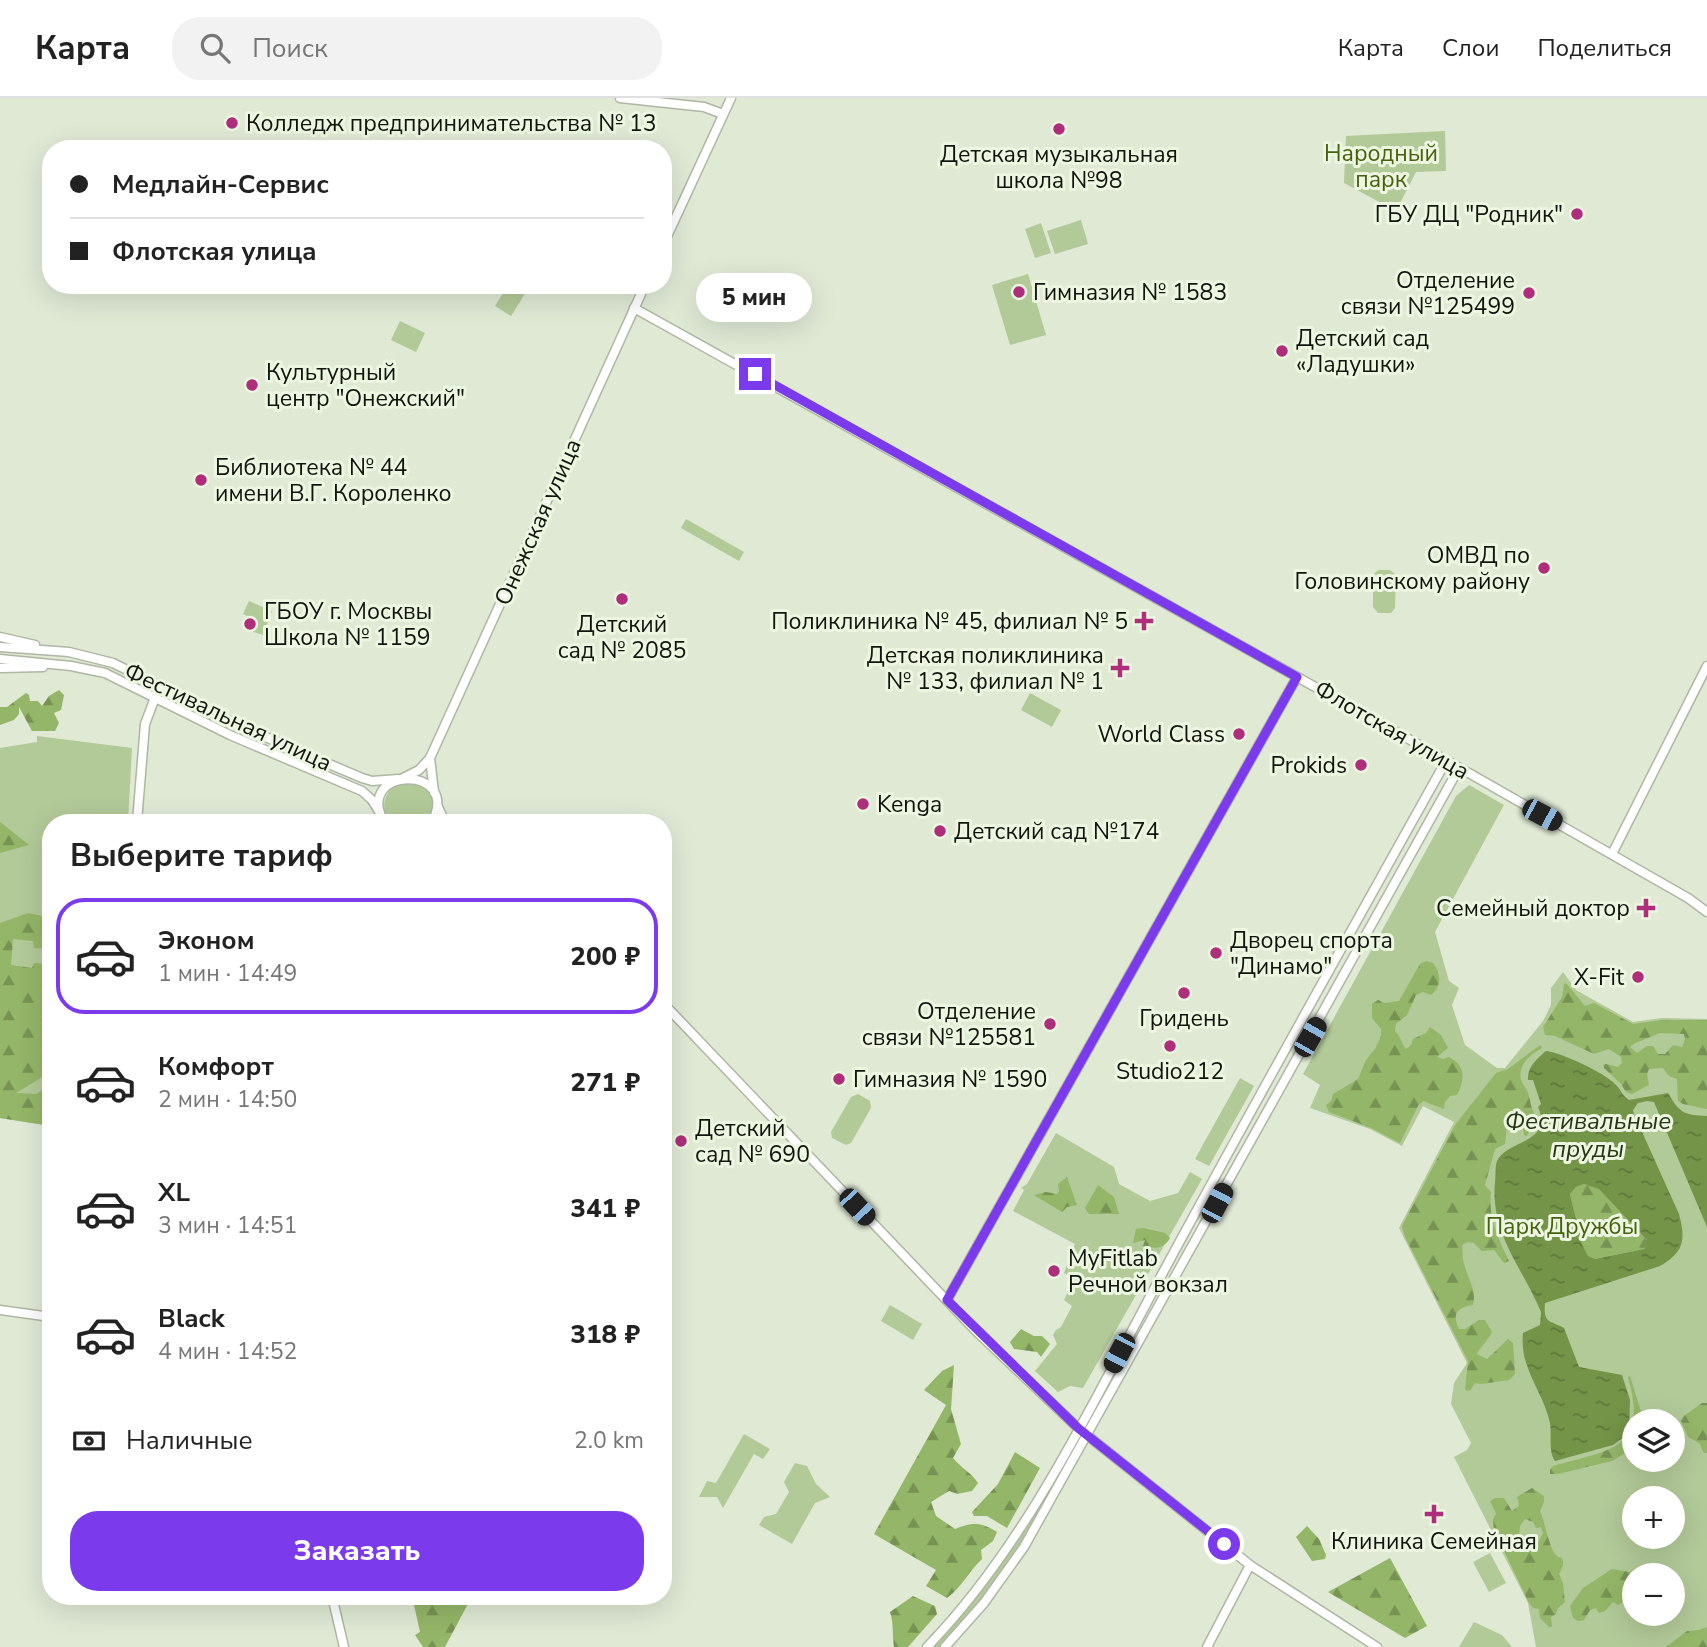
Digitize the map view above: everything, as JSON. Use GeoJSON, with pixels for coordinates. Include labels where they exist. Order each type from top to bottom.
{"type":"FeatureCollection","features":[{"type":"Feature","properties":{"kind":"main road"},"geometry":{"type":"LineString","coordinates":[[620,98],[704,107],[723,114]]}},
{"type":"Feature","properties":{"kind":"main road"},"geometry":{"type":"LineString","coordinates":[[704,107],[709,98]]}},
{"type":"Feature","properties":{"kind":"main road"},"geometry":{"type":"LineString","coordinates":[[672,225],[730,98]]}},
{"type":"Feature","properties":{"kind":"main road","name":"Онежская улица"},"geometry":{"type":"LineString","coordinates":[[400,779],[419,769],[430,758],[641,294]]}},
{"type":"Feature","properties":{"kind":"main road","name":"Флотская улица"},"geometry":{"type":"LineString","coordinates":[[634,308],[1707,909]]}},
{"type":"Feature","properties":{"kind":"main road"},"geometry":{"type":"LineString","coordinates":[[0,636],[58,651]]}},
{"type":"Feature","properties":{"kind":"main road"},"geometry":{"type":"LineString","coordinates":[[0,647],[58,651]]}},
{"type":"Feature","properties":{"kind":"main road","name":"Фестивальная улица"},"geometry":{"type":"LineString","coordinates":[[58,651],[113,663],[235,724],[363,779],[400,779]]}},
{"type":"Feature","properties":{"kind":"main road"},"geometry":{"type":"LineString","coordinates":[[0,659],[84,668]]}},
{"type":"Feature","properties":{"kind":"main road"},"geometry":{"type":"LineString","coordinates":[[1612,854],[1707,666]]}},
{"type":"Feature","properties":{"kind":"main road"},"geometry":{"type":"LineString","coordinates":[[0,668],[84,668]]}},
{"type":"Feature","properties":{"kind":"main road","name":"Фестивальная улица"},"geometry":{"type":"LineString","coordinates":[[84,668],[105,673],[230,734],[362,791],[372,800],[379,814]]}},
{"type":"Feature","properties":{"kind":"main road"},"geometry":{"type":"LineString","coordinates":[[947,1300],[1297,677]]}},
{"type":"Feature","properties":{"kind":"main road"},"geometry":{"type":"LineString","coordinates":[[138,814],[145,724],[159,685]]}},
{"type":"Feature","properties":{"kind":"main road"},"geometry":{"type":"LineString","coordinates":[[430,758],[435,795],[441,814]]}},
{"type":"Feature","properties":{"kind":"main road"},"geometry":{"type":"LineString","coordinates":[[927,1647],[1001,1559],[1078,1428],[1446,761]]}},
{"type":"Feature","properties":{"kind":"main road"},"geometry":{"type":"LineString","coordinates":[[945,1647],[1010,1569],[1088,1437],[1459,768]]}},
{"type":"Feature","properties":{"kind":"main road"},"geometry":{"type":"LineString","coordinates":[[382,814],[382,794],[387,787],[400,779],[422,781],[435,795]]}},
{"type":"Feature","properties":{"kind":"main road"},"geometry":{"type":"LineString","coordinates":[[434,814],[437,804]]}},
{"type":"Feature","properties":{"kind":"main road"},"geometry":{"type":"LineString","coordinates":[[672,1012],[947,1300],[1078,1428],[1250,1565],[1377,1647]]}},
{"type":"Feature","properties":{"kind":"main road"},"geometry":{"type":"LineString","coordinates":[[0,1310],[42,1316]]}},
{"type":"Feature","properties":{"kind":"main road"},"geometry":{"type":"LineString","coordinates":[[1207,1647],[1250,1565]]}},
{"type":"Feature","properties":{"kind":"main road"},"geometry":{"type":"LineString","coordinates":[[334,1605],[344,1647]]}},
{"type":"Feature","properties":{"kind":"green space","name":"Народный парк"},"geometry":{"type":"Polygon","coordinates":[[[1445,131],[1446,171],[1416,172],[1396,211],[1344,183],[1346,136],[1445,131]]]}},
{"type":"Feature","properties":{"kind":"green space"},"geometry":{"type":"Polygon","coordinates":[[[1081,220],[1088,244],[1055,254],[1047,231],[1081,220]]]}},
{"type":"Feature","properties":{"kind":"green space"},"geometry":{"type":"Polygon","coordinates":[[[1041,223],[1051,253],[1035,258],[1025,229],[1041,223]]]}},
{"type":"Feature","properties":{"kind":"green space"},"geometry":{"type":"Polygon","coordinates":[[[1028,274],[1046,335],[1010,345],[992,285],[1028,274]]]}},
{"type":"Feature","properties":{"kind":"green space"},"geometry":{"type":"Polygon","coordinates":[[[502,294],[525,294],[511,316],[495,306],[502,294]]]}},
{"type":"Feature","properties":{"kind":"green space"},"geometry":{"type":"Polygon","coordinates":[[[400,321],[425,333],[416,352],[391,340],[400,321]]]}},
{"type":"Feature","properties":{"kind":"green space"},"geometry":{"type":"Polygon","coordinates":[[[686,519],[744,552],[739,561],[681,528],[686,519]]]}},
{"type":"Feature","properties":{"kind":"green space"},"geometry":{"type":"Polygon","coordinates":[[[1378,570],[1390,570],[1396,575],[1395,608],[1391,613],[1378,613],[1373,607],[1373,575],[1378,570]]]}},
{"type":"Feature","properties":{"kind":"green space"},"geometry":{"type":"Polygon","coordinates":[[[249,601],[272,611],[263,635],[248,630],[252,618],[243,614],[249,601]]]}},
{"type":"Feature","properties":{"kind":"green space"},"geometry":{"type":"Polygon","coordinates":[[[59,690],[64,695],[61,710],[54,713],[59,723],[55,731],[32,731],[19,707],[19,714],[14,720],[0,725],[0,707],[7,707],[26,693],[30,701],[38,701],[42,706],[49,696],[59,690]]]}},
{"type":"Feature","properties":{"kind":"green space"},"geometry":{"type":"Polygon","coordinates":[[[1030,693],[1061,710],[1052,727],[1021,710],[1030,693]]]}},
{"type":"Feature","properties":{"kind":"green space"},"geometry":{"type":"Polygon","coordinates":[[[37,736],[132,748],[128,814],[42,814],[42,1125],[0,1118],[0,748],[37,742],[37,736]]]}},
{"type":"Feature","properties":{"kind":"green space"},"geometry":{"type":"Polygon","coordinates":[[[405,782],[426,790],[432,801],[431,814],[385,814],[384,804],[388,793],[398,784],[405,782]]]}},
{"type":"Feature","properties":{"kind":"green space","name":"Парк Дружбы"},"geometry":{"type":"Polygon","coordinates":[[[1469,785],[1504,805],[1435,932],[1449,981],[1459,988],[1452,1005],[1465,1045],[1497,1068],[1505,1068],[1543,1021],[1551,1005],[1551,988],[1563,972],[1576,990],[1633,1022],[1662,1018],[1707,1019],[1707,1647],[1536,1647],[1528,1603],[1454,1457],[1467,1450],[1471,1443],[1451,1404],[1454,1383],[1467,1363],[1399,1228],[1454,1122],[1423,1106],[1402,1146],[1370,1129],[1310,1108],[1320,1085],[1303,1074],[1456,796],[1469,785]]]}},
{"type":"Feature","properties":{"kind":"green space"},"geometry":{"type":"Polygon","coordinates":[[[0,822],[29,845],[0,853],[0,822]]]}},
{"type":"Feature","properties":{"kind":"green space"},"geometry":{"type":"Polygon","coordinates":[[[28,913],[42,916],[42,948],[34,948],[33,941],[13,939],[11,965],[32,968],[34,963],[42,963],[42,1077],[16,1093],[36,1094],[42,1090],[42,1125],[0,1118],[0,923],[28,913]]]}},
{"type":"Feature","properties":{"kind":"green space"},"geometry":{"type":"Polygon","coordinates":[[[1426,961],[1433,963],[1438,971],[1437,988],[1431,995],[1423,992],[1416,995],[1407,1015],[1396,1024],[1395,1031],[1406,1049],[1413,1039],[1426,1033],[1430,1027],[1441,1035],[1448,1048],[1437,1057],[1449,1057],[1459,1064],[1462,1084],[1457,1095],[1450,1096],[1445,1102],[1444,1109],[1423,1101],[1400,1143],[1371,1128],[1329,1112],[1326,1105],[1333,1094],[1358,1079],[1381,1036],[1381,1029],[1372,1018],[1372,1004],[1378,1000],[1385,1003],[1399,1001],[1420,964],[1426,961]]]}},
{"type":"Feature","properties":{"kind":"green space"},"geometry":{"type":"Polygon","coordinates":[[[1566,983],[1585,1006],[1594,1003],[1633,1024],[1662,1020],[1707,1020],[1707,1109],[1678,1101],[1677,1079],[1669,1076],[1663,1068],[1649,1069],[1649,1085],[1632,1094],[1626,1092],[1603,1065],[1618,1067],[1622,1063],[1621,1057],[1609,1049],[1594,1054],[1555,1036],[1545,1035],[1543,1027],[1562,997],[1566,983]],[[1660,1033],[1630,1047],[1637,1053],[1647,1046],[1653,1046],[1658,1054],[1665,1054],[1673,1045],[1682,1047],[1684,1034],[1660,1033]]]}},
{"type":"Feature","properties":{"kind":"green space"},"geometry":{"type":"Polygon","coordinates":[[[1540,1045],[1542,1048],[1526,1061],[1520,1075],[1534,1112],[1532,1125],[1527,1136],[1524,1135],[1523,1127],[1512,1123],[1507,1126],[1505,1144],[1495,1149],[1485,1185],[1491,1192],[1492,1219],[1509,1261],[1504,1263],[1494,1250],[1482,1251],[1474,1243],[1462,1245],[1463,1261],[1474,1299],[1473,1305],[1459,1310],[1456,1316],[1459,1329],[1485,1320],[1492,1332],[1477,1354],[1487,1359],[1508,1339],[1513,1343],[1515,1374],[1509,1380],[1475,1383],[1470,1391],[1465,1390],[1468,1361],[1405,1237],[1402,1226],[1455,1125],[1496,1073],[1508,1069],[1540,1045]]]}},
{"type":"Feature","properties":{"kind":"green space"},"geometry":{"type":"Polygon","coordinates":[[[1240,1078],[1254,1086],[1209,1166],[1195,1159],[1240,1078]]]}},
{"type":"Feature","properties":{"kind":"green space"},"geometry":{"type":"Polygon","coordinates":[[[858,1094],[870,1101],[871,1108],[851,1143],[846,1145],[832,1138],[831,1132],[851,1097],[858,1094]]]}},
{"type":"Feature","properties":{"kind":"green space"},"geometry":{"type":"Polygon","coordinates":[[[1056,1133],[1114,1167],[1119,1184],[1150,1201],[1178,1193],[1190,1172],[1202,1179],[1083,1388],[1070,1386],[1058,1392],[1035,1371],[1057,1344],[1053,1335],[1061,1327],[1072,1306],[1064,1300],[1074,1279],[1064,1273],[1075,1244],[1013,1211],[1024,1190],[1021,1188],[1027,1184],[1056,1133]]]}},
{"type":"Feature","properties":{"kind":"green space"},"geometry":{"type":"Polygon","coordinates":[[[1067,1177],[1077,1205],[1067,1207],[1062,1212],[1034,1195],[1046,1192],[1057,1194],[1058,1184],[1067,1177]]]}},
{"type":"Feature","properties":{"kind":"green space"},"geometry":{"type":"Polygon","coordinates":[[[1584,1184],[1599,1188],[1647,1240],[1644,1249],[1595,1259],[1588,1256],[1582,1244],[1570,1194],[1576,1187],[1584,1184]]]}},
{"type":"Feature","properties":{"kind":"green space"},"geometry":{"type":"Polygon","coordinates":[[[1098,1185],[1114,1197],[1119,1214],[1089,1214],[1085,1208],[1098,1185]]]}},
{"type":"Feature","properties":{"kind":"green space"},"geometry":{"type":"Polygon","coordinates":[[[1136,1229],[1165,1233],[1170,1238],[1159,1247],[1143,1246],[1145,1240],[1133,1243],[1136,1229]]]}},
{"type":"Feature","properties":{"kind":"green space"},"geometry":{"type":"Polygon","coordinates":[[[890,1305],[922,1324],[913,1340],[881,1321],[890,1305]]]}},
{"type":"Feature","properties":{"kind":"green space"},"geometry":{"type":"Polygon","coordinates":[[[1021,1329],[1034,1336],[1042,1336],[1050,1344],[1041,1357],[1037,1352],[1014,1349],[1010,1342],[1021,1329]]]}},
{"type":"Feature","properties":{"kind":"green space"},"geometry":{"type":"Polygon","coordinates":[[[954,1365],[951,1409],[961,1444],[953,1458],[978,1483],[972,1491],[957,1494],[949,1491],[931,1502],[936,1516],[955,1529],[977,1524],[997,1532],[993,1541],[981,1550],[982,1559],[947,1598],[926,1586],[936,1570],[874,1534],[946,1405],[924,1390],[942,1371],[954,1365]]]}},
{"type":"Feature","properties":{"kind":"green space"},"geometry":{"type":"Polygon","coordinates":[[[1630,1376],[1640,1409],[1633,1409],[1630,1376]]]}},
{"type":"Feature","properties":{"kind":"green space"},"geometry":{"type":"Polygon","coordinates":[[[1702,1403],[1707,1403],[1707,1453],[1704,1453],[1699,1443],[1688,1437],[1685,1415],[1702,1403]]]}},
{"type":"Feature","properties":{"kind":"green space"},"geometry":{"type":"Polygon","coordinates":[[[1078,1428],[1088,1437],[1024,1547],[945,1647],[927,1647],[1001,1559],[1078,1428]]]}},
{"type":"Feature","properties":{"kind":"green space"},"geometry":{"type":"Polygon","coordinates":[[[744,1434],[770,1449],[763,1459],[754,1454],[723,1508],[717,1497],[699,1497],[707,1481],[716,1483],[744,1434]]]}},
{"type":"Feature","properties":{"kind":"green space"},"geometry":{"type":"Polygon","coordinates":[[[1622,1441],[1622,1455],[1612,1461],[1550,1474],[1553,1466],[1592,1456],[1622,1441]]]}},
{"type":"Feature","properties":{"kind":"green space"},"geometry":{"type":"Polygon","coordinates":[[[1015,1452],[1040,1468],[1007,1528],[987,1516],[974,1516],[972,1512],[998,1484],[1015,1452]]]}},
{"type":"Feature","properties":{"kind":"green space"},"geometry":{"type":"Polygon","coordinates":[[[795,1463],[807,1466],[816,1484],[830,1497],[815,1503],[792,1544],[759,1525],[764,1517],[776,1514],[789,1492],[784,1482],[795,1463]]]}},
{"type":"Feature","properties":{"kind":"green space"},"geometry":{"type":"Polygon","coordinates":[[[1532,1488],[1544,1496],[1540,1511],[1554,1552],[1562,1558],[1563,1566],[1559,1574],[1565,1602],[1551,1617],[1552,1627],[1540,1618],[1539,1609],[1533,1608],[1529,1603],[1504,1551],[1504,1542],[1494,1531],[1493,1519],[1496,1514],[1490,1501],[1504,1498],[1512,1511],[1519,1506],[1517,1497],[1532,1488]],[[1525,1519],[1520,1526],[1519,1537],[1511,1545],[1513,1548],[1531,1542],[1537,1544],[1543,1533],[1541,1527],[1536,1528],[1533,1522],[1525,1519]]]}},
{"type":"Feature","properties":{"kind":"green space"},"geometry":{"type":"Polygon","coordinates":[[[1307,1526],[1319,1539],[1326,1555],[1325,1559],[1312,1561],[1296,1537],[1307,1526]]]}},
{"type":"Feature","properties":{"kind":"green space"},"geometry":{"type":"Polygon","coordinates":[[[1490,1553],[1506,1583],[1489,1592],[1473,1562],[1490,1553]]]}},
{"type":"Feature","properties":{"kind":"green space"},"geometry":{"type":"Polygon","coordinates":[[[1390,1558],[1427,1626],[1405,1638],[1328,1592],[1390,1558]]]}},
{"type":"Feature","properties":{"kind":"green space"},"geometry":{"type":"Polygon","coordinates":[[[1612,1569],[1622,1571],[1622,1603],[1618,1605],[1613,1602],[1605,1611],[1599,1613],[1596,1608],[1590,1610],[1584,1620],[1573,1618],[1570,1606],[1583,1588],[1612,1569]]]}},
{"type":"Feature","properties":{"kind":"green space"},"geometry":{"type":"Polygon","coordinates":[[[913,1596],[935,1606],[937,1614],[908,1647],[894,1647],[890,1612],[913,1596]]]}},
{"type":"Feature","properties":{"kind":"green space"},"geometry":{"type":"Polygon","coordinates":[[[414,1605],[467,1605],[445,1647],[423,1647],[415,1635],[420,1632],[414,1605]]]}},
{"type":"Feature","properties":{"kind":"green space"},"geometry":{"type":"Polygon","coordinates":[[[1474,1622],[1502,1635],[1512,1647],[1459,1647],[1474,1622]]]}},
{"type":"Feature","properties":{"kind":"green space"},"geometry":{"type":"Polygon","coordinates":[[[1707,1627],[1707,1647],[1666,1647],[1687,1631],[1707,1627]]]}},
{"type":"Feature","properties":{"kind":"water","name":"Фестивальные пруды"},"geometry":{"type":"Polygon","coordinates":[[[1546,1051],[1553,1052],[1610,1079],[1629,1100],[1668,1093],[1683,1112],[1707,1116],[1707,1227],[1654,1102],[1638,1103],[1633,1110],[1634,1114],[1679,1214],[1681,1245],[1674,1256],[1660,1266],[1545,1303],[1545,1315],[1564,1328],[1579,1367],[1622,1375],[1630,1400],[1630,1409],[1622,1409],[1622,1438],[1613,1445],[1555,1461],[1547,1411],[1528,1368],[1523,1346],[1523,1333],[1540,1325],[1541,1312],[1509,1250],[1495,1201],[1497,1161],[1502,1154],[1527,1140],[1540,1128],[1538,1107],[1541,1104],[1533,1080],[1528,1080],[1533,1064],[1546,1051]],[[1584,1184],[1576,1187],[1570,1194],[1582,1244],[1588,1256],[1595,1259],[1644,1249],[1647,1240],[1599,1189],[1584,1184]]]}},
{"type":"Feature","properties":{"kind":"place","name":"Колледж предпринимательства № 13"},"geometry":{"type":"Point","coordinates":[232,123]}},
{"type":"Feature","properties":{"kind":"place","name":"Детская музыкальная школа №98"},"geometry":{"type":"Point","coordinates":[1059,129]}},
{"type":"Feature","properties":{"kind":"place","name":"ГБУ ДЦ \"Родник\""},"geometry":{"type":"Point","coordinates":[1577,214]}},
{"type":"Feature","properties":{"kind":"place","name":"Гимназия № 1583"},"geometry":{"type":"Point","coordinates":[1019,292]}},
{"type":"Feature","properties":{"kind":"place","name":"Отделение связи №125499"},"geometry":{"type":"Point","coordinates":[1529,293]}},
{"type":"Feature","properties":{"kind":"place","name":"Детский сад «Ладушки»"},"geometry":{"type":"Point","coordinates":[1282,351]}},
{"type":"Feature","properties":{"kind":"place","name":"Культурный центр \"Онежский\""},"geometry":{"type":"Point","coordinates":[252,385]}},
{"type":"Feature","properties":{"kind":"place","name":"Библиотека № 44 имени В.Г. Короленко"},"geometry":{"type":"Point","coordinates":[201,480]}},
{"type":"Feature","properties":{"kind":"place","name":"ОМВД по Головинскому району"},"geometry":{"type":"Point","coordinates":[1544,568]}},
{"type":"Feature","properties":{"kind":"place","name":"Детский сад № 2085"},"geometry":{"type":"Point","coordinates":[622,599]}},
{"type":"Feature","properties":{"kind":"place","name":"Поликлиника № 45, филиал № 5"},"geometry":{"type":"Point","coordinates":[1144,621]}},
{"type":"Feature","properties":{"kind":"place","name":"ГБОУ г. Москвы Школа № 1159"},"geometry":{"type":"Point","coordinates":[250,624]}},
{"type":"Feature","properties":{"kind":"place","name":"Детская поликлиника № 133, филиал № 1"},"geometry":{"type":"Point","coordinates":[1120,668]}},
{"type":"Feature","properties":{"kind":"place","name":"World Class"},"geometry":{"type":"Point","coordinates":[1239,734]}},
{"type":"Feature","properties":{"kind":"place","name":"Prokids"},"geometry":{"type":"Point","coordinates":[1361,765]}},
{"type":"Feature","properties":{"kind":"place","name":"Kenga"},"geometry":{"type":"Point","coordinates":[863,804]}},
{"type":"Feature","properties":{"kind":"place","name":"Детский сад №174"},"geometry":{"type":"Point","coordinates":[940,831]}},
{"type":"Feature","properties":{"kind":"place","name":"Семейный доктор"},"geometry":{"type":"Point","coordinates":[1646,908]}},
{"type":"Feature","properties":{"kind":"place","name":"Дворец спорта \"Динамо\""},"geometry":{"type":"Point","coordinates":[1216,953]}},
{"type":"Feature","properties":{"kind":"place","name":"X-Fit"},"geometry":{"type":"Point","coordinates":[1638,977]}},
{"type":"Feature","properties":{"kind":"place","name":"Гридень"},"geometry":{"type":"Point","coordinates":[1184,993]}},
{"type":"Feature","properties":{"kind":"place","name":"Отделение связи №125581"},"geometry":{"type":"Point","coordinates":[1050,1024]}},
{"type":"Feature","properties":{"kind":"place","name":"Studio212"},"geometry":{"type":"Point","coordinates":[1170,1046]}},
{"type":"Feature","properties":{"kind":"place","name":"Гимназия № 1590"},"geometry":{"type":"Point","coordinates":[839,1079]}},
{"type":"Feature","properties":{"kind":"place","name":"Детский сад № 690"},"geometry":{"type":"Point","coordinates":[681,1141]}},
{"type":"Feature","properties":{"kind":"place","name":"MyFitlab Речной вокзал"},"geometry":{"type":"Point","coordinates":[1054,1271]}},
{"type":"Feature","properties":{"kind":"place","name":"Клиника Семейная"},"geometry":{"type":"Point","coordinates":[1434,1514]}},
{"type":"Feature","properties":{"kind":"route"},"geometry":{"type":"LineString","coordinates":[[755,374],[1297,677],[947,1300],[996,1351],[1078,1428],[1224,1544]]}}]}
